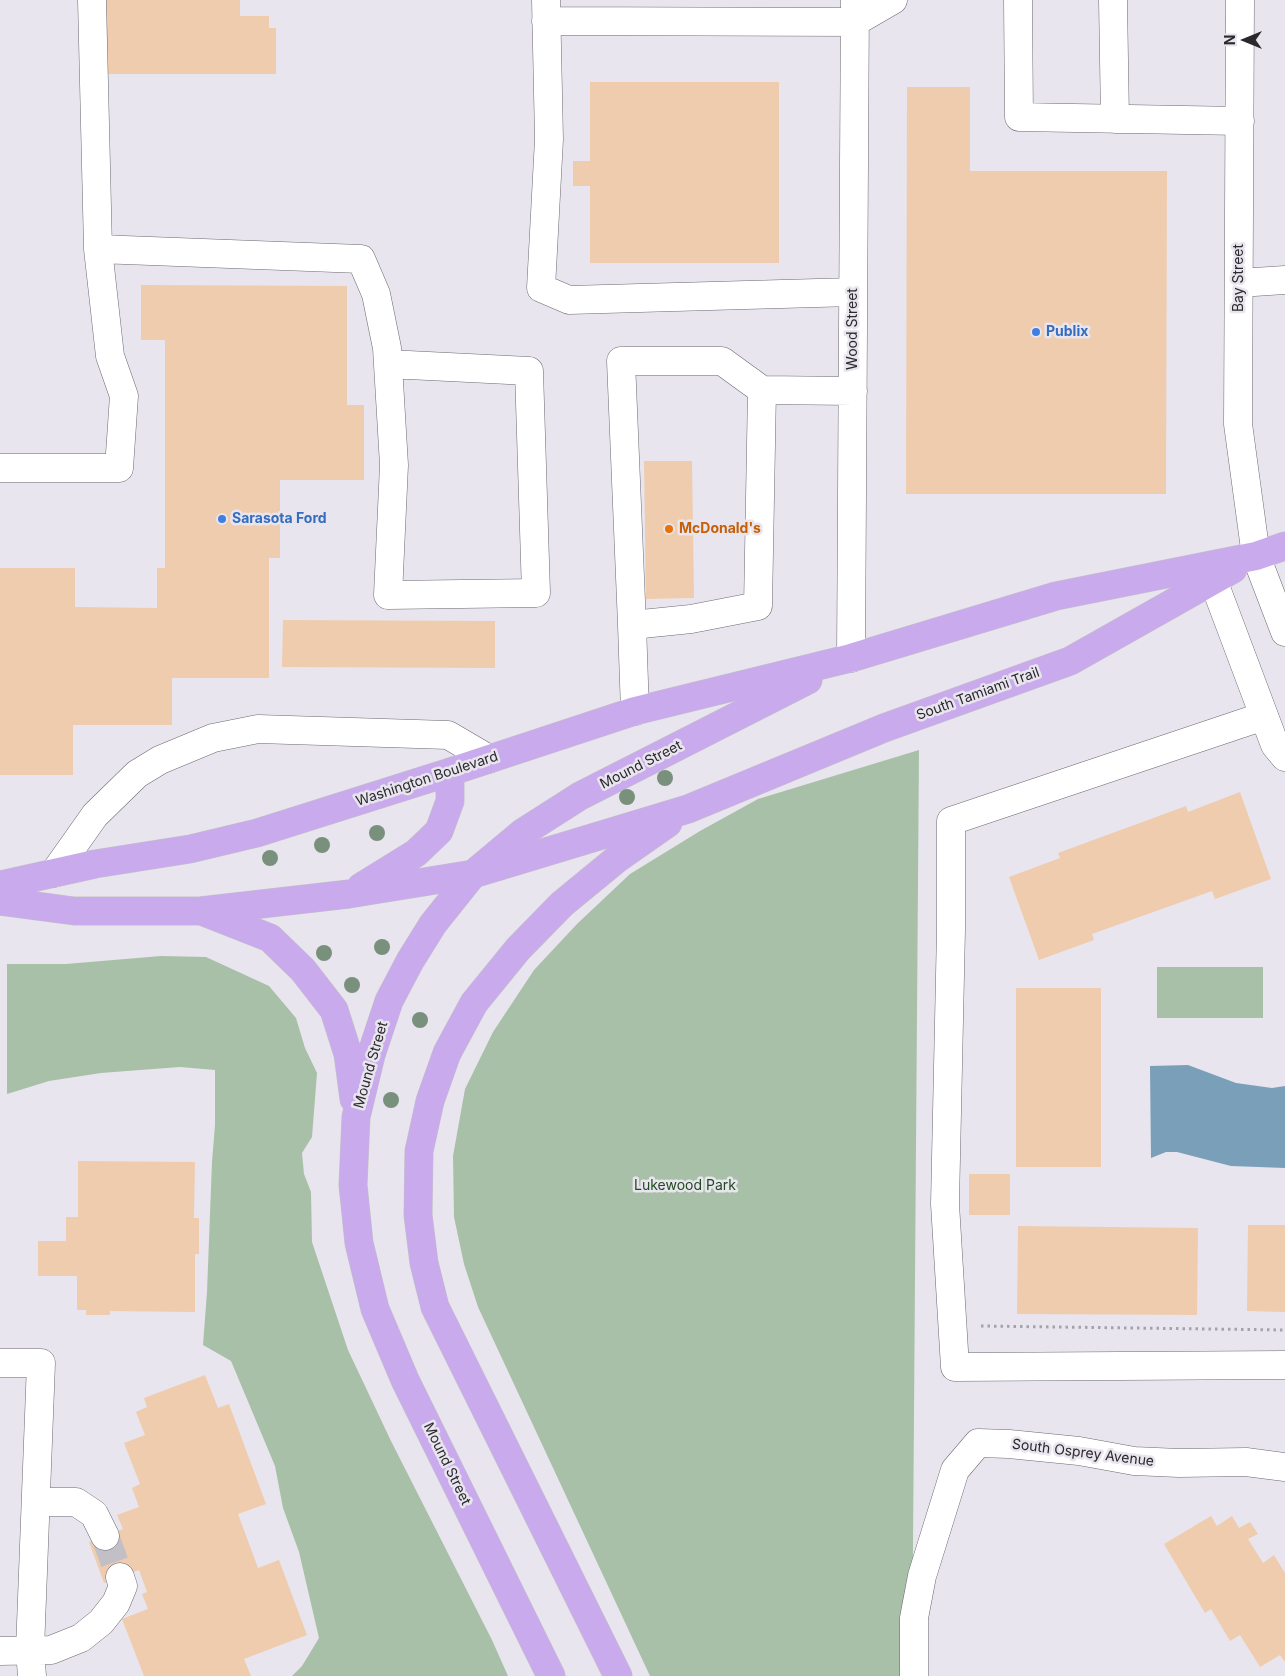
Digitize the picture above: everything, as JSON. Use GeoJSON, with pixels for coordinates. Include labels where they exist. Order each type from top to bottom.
{"type":"FeatureCollection","features":[{"type":"Feature","properties":{"kind":"main road","name":"South Tamiami Trail"},"geometry":{"type":"LineString","coordinates":[[851,658],[1056,596],[1256,556],[1285,546]]}},
{"type":"Feature","properties":{"kind":"main road","name":"South Tamiami Trail"},"geometry":{"type":"LineString","coordinates":[[688,809],[884,728],[1070,661],[1256,556]]}},
{"type":"Feature","properties":{"kind":"main road","name":"Washington Boulevard"},"geometry":{"type":"LineString","coordinates":[[0,885],[95,864],[190,849],[257,833],[635,711],[851,658]]}},
{"type":"Feature","properties":{"kind":"main road","name":"Mound Street"},"geometry":{"type":"LineString","coordinates":[[551,1676],[405,1380],[375,1309],[359,1243],[353,1185],[356,1117],[371,1055],[389,1001],[410,961],[433,924],[473,874],[522,833],[580,796],[851,658]]}},
{"type":"Feature","properties":{"kind":"main road"},"geometry":{"type":"LineString","coordinates":[[349,894],[416,853],[439,831],[450,801],[450,772]]}},
{"type":"Feature","properties":{"kind":"main road"},"geometry":{"type":"LineString","coordinates":[[0,901],[74,911],[200,911],[349,894],[473,874],[688,809]]}},
{"type":"Feature","properties":{"kind":"main road"},"geometry":{"type":"LineString","coordinates":[[618,1676],[435,1307],[424,1263],[418,1215],[419,1151],[430,1101],[447,1053],[474,1003],[518,949],[562,904],[618,858],[688,809]]}},
{"type":"Feature","properties":{"kind":"main road"},"geometry":{"type":"LineString","coordinates":[[200,911],[270,938],[303,970],[334,1010],[348,1054],[356,1117]]}},
{"type":"Feature","properties":{"kind":"street"},"geometry":{"type":"LineString","coordinates":[[0,468],[119,468],[124,396],[110,356],[98,249],[92,0]]}},
{"type":"Feature","properties":{"kind":"street"},"geometry":{"type":"LineString","coordinates":[[853,292],[569,300],[541,288],[549,139],[546,10],[855,11],[893,0]]}},
{"type":"Feature","properties":{"kind":"street"},"geometry":{"type":"LineString","coordinates":[[1018,0],[1019,117],[1240,121]]}},
{"type":"Feature","properties":{"kind":"street"},"geometry":{"type":"LineString","coordinates":[[1113,0],[1115,119]]}},
{"type":"Feature","properties":{"kind":"street","name":"Bay Street"},"geometry":{"type":"LineString","coordinates":[[1240,0],[1238,424],[1256,556],[1285,632]]}},
{"type":"Feature","properties":{"kind":"street","name":"Wood Street"},"geometry":{"type":"LineString","coordinates":[[851,658],[855,11]]}},
{"type":"Feature","properties":{"kind":"street"},"geometry":{"type":"LineString","coordinates":[[98,249],[361,259],[376,294],[387,348],[394,465],[388,594],[536,593],[529,371],[388,364]]}},
{"type":"Feature","properties":{"kind":"street"},"geometry":{"type":"LineString","coordinates":[[1239,283],[1285,280]]}},
{"type":"Feature","properties":{"kind":"street"},"geometry":{"type":"LineString","coordinates":[[635,711],[621,361],[722,360],[762,390],[853,391]]}},
{"type":"Feature","properties":{"kind":"street"},"geometry":{"type":"LineString","coordinates":[[632,625],[691,619],[758,606],[762,390]]}},
{"type":"Feature","properties":{"kind":"street"},"geometry":{"type":"LineString","coordinates":[[1213,580],[1275,746],[1285,757]]}},
{"type":"Feature","properties":{"kind":"street"},"geometry":{"type":"LineString","coordinates":[[1264,716],[951,821],[951,929],[945,1204],[955,1367],[1285,1366]]}},
{"type":"Feature","properties":{"kind":"street"},"geometry":{"type":"LineString","coordinates":[[54,873],[95,815],[137,774],[160,760],[213,738],[258,729],[448,735],[489,759]]}},
{"type":"Feature","properties":{"kind":"street"},"geometry":{"type":"LineString","coordinates":[[0,1363],[41,1363],[31,1663]]}},
{"type":"Feature","properties":{"kind":"street","name":"South Osprey Avenue"},"geometry":{"type":"LineString","coordinates":[[914,1676],[914,1618],[922,1576],[955,1470],[978,1443],[1079,1450],[1134,1461],[1179,1463],[1246,1462],[1285,1467]]}},
{"type":"Feature","properties":{"kind":"street"},"geometry":{"type":"LineString","coordinates":[[36,1502],[76,1502],[94,1514],[105,1536]]}},
{"type":"Feature","properties":{"kind":"street"},"geometry":{"type":"LineString","coordinates":[[31,1663],[51,1650],[81,1638],[101,1622],[116,1603],[123,1586],[120,1577]]}},
{"type":"Feature","properties":{"kind":"street"},"geometry":{"type":"LineString","coordinates":[[0,1651],[31,1663]]}},
{"type":"Feature","properties":{"kind":"path"},"geometry":{"type":"LineString","coordinates":[[952,1326],[1285,1330]]}},
{"type":"Feature","properties":{"kind":"green space","name":"Lukewood Park"},"geometry":{"type":"Polygon","coordinates":[[[919,750],[912,1676],[650,1676],[478,1307],[464,1264],[454,1217],[453,1156],[465,1089],[493,1032],[534,970],[577,924],[630,874],[700,831],[758,799],[919,750]]]}},
{"type":"Feature","properties":{"kind":"green space"},"geometry":{"type":"Polygon","coordinates":[[[161,956],[206,957],[269,986],[296,1018],[305,1048],[317,1073],[312,1137],[302,1153],[304,1174],[311,1192],[312,1242],[348,1350],[508,1676],[292,1676],[302,1666],[319,1638],[299,1552],[283,1508],[275,1466],[231,1361],[203,1345],[215,1125],[215,1070],[180,1067],[101,1073],[49,1081],[7,1094],[7,964],[66,964],[161,956]]]}},
{"type":"Feature","properties":{"kind":"green space"},"geometry":{"type":"Polygon","coordinates":[[[1157,967],[1263,967],[1263,1018],[1157,1018],[1157,967]]]}},
{"type":"Feature","properties":{"kind":"water"},"geometry":{"type":"Polygon","coordinates":[[[1188,1065],[1236,1083],[1272,1088],[1285,1086],[1285,1168],[1231,1166],[1177,1152],[1166,1152],[1151,1158],[1150,1066],[1188,1065]]]}},
{"type":"Feature","properties":{"kind":"building"},"geometry":{"type":"Polygon","coordinates":[[[106,0],[240,0],[240,16],[269,16],[269,28],[276,28],[276,74],[106,74],[106,0]]]}},
{"type":"Feature","properties":{"kind":"building"},"geometry":{"type":"Polygon","coordinates":[[[590,82],[779,82],[779,263],[590,263],[590,186],[573,186],[573,161],[590,161],[590,82]]]}},
{"type":"Feature","properties":{"kind":"building","name":"Publix"},"geometry":{"type":"Polygon","coordinates":[[[907,87],[970,87],[970,171],[1167,171],[1166,494],[906,494],[907,87]]]}},
{"type":"Feature","properties":{"kind":"building","name":"Sarasota Ford"},"geometry":{"type":"Polygon","coordinates":[[[141,285],[347,286],[347,405],[364,405],[364,480],[280,480],[280,558],[269,558],[269,678],[172,678],[172,725],[73,725],[73,775],[0,775],[0,568],[75,568],[75,607],[157,608],[157,568],[165,568],[165,340],[141,340],[141,285]]]}},
{"type":"Feature","properties":{"kind":"building","name":"McDonald's"},"geometry":{"type":"Polygon","coordinates":[[[644,461],[692,461],[694,598],[646,599],[644,461]]]}},
{"type":"Feature","properties":{"kind":"building"},"geometry":{"type":"Polygon","coordinates":[[[283,620],[495,621],[495,668],[282,667],[283,620]]]}},
{"type":"Feature","properties":{"kind":"building"},"geometry":{"type":"Polygon","coordinates":[[[1240,792],[1271,879],[1215,899],[1212,891],[1092,934],[1094,940],[1039,960],[1009,877],[1060,858],[1058,853],[1186,806],[1188,812],[1240,792]]]}},
{"type":"Feature","properties":{"kind":"building"},"geometry":{"type":"Polygon","coordinates":[[[1016,988],[1101,988],[1101,1167],[1016,1167],[1016,988]]]}},
{"type":"Feature","properties":{"kind":"building"},"geometry":{"type":"Polygon","coordinates":[[[78,1161],[195,1162],[194,1218],[199,1218],[199,1254],[195,1254],[195,1312],[110,1311],[110,1315],[86,1315],[86,1310],[77,1310],[77,1276],[38,1276],[38,1241],[66,1241],[66,1217],[78,1217],[78,1161]]]}},
{"type":"Feature","properties":{"kind":"building"},"geometry":{"type":"Polygon","coordinates":[[[969,1174],[1010,1174],[1010,1215],[969,1215],[969,1174]]]}},
{"type":"Feature","properties":{"kind":"building"},"geometry":{"type":"Polygon","coordinates":[[[1248,1225],[1285,1225],[1285,1312],[1247,1311],[1248,1225]]]}},
{"type":"Feature","properties":{"kind":"building"},"geometry":{"type":"Polygon","coordinates":[[[1018,1226],[1198,1228],[1197,1315],[1017,1314],[1018,1226]]]}},
{"type":"Feature","properties":{"kind":"building"},"geometry":{"type":"Polygon","coordinates":[[[205,1375],[218,1408],[229,1404],[266,1504],[238,1514],[258,1568],[279,1560],[307,1635],[244,1659],[251,1676],[144,1676],[122,1619],[148,1609],[142,1594],[147,1592],[139,1570],[104,1583],[89,1542],[123,1529],[117,1515],[139,1507],[132,1488],[140,1484],[124,1443],[145,1435],[136,1412],[147,1407],[144,1398],[205,1375]]]}},
{"type":"Feature","properties":{"kind":"building"},"geometry":{"type":"Polygon","coordinates":[[[1211,1516],[1217,1526],[1232,1516],[1239,1528],[1250,1522],[1258,1534],[1248,1539],[1263,1563],[1274,1555],[1285,1573],[1285,1662],[1280,1655],[1260,1667],[1240,1635],[1230,1641],[1211,1609],[1205,1613],[1164,1544],[1211,1516]]]}},
{"type":"Feature","properties":{"kind":"tunnel"},"geometry":{"type":"LineString","coordinates":[[105,1536],[120,1577]]}},
{"type":"Feature","properties":{"kind":"place","name":"Publix"},"geometry":{"type":"Point","coordinates":[1036,332]}},
{"type":"Feature","properties":{"kind":"place","name":"Sarasota Ford"},"geometry":{"type":"Point","coordinates":[222,519]}},
{"type":"Feature","properties":{"kind":"place","name":"McDonald's"},"geometry":{"type":"Point","coordinates":[669,529]}}]}
